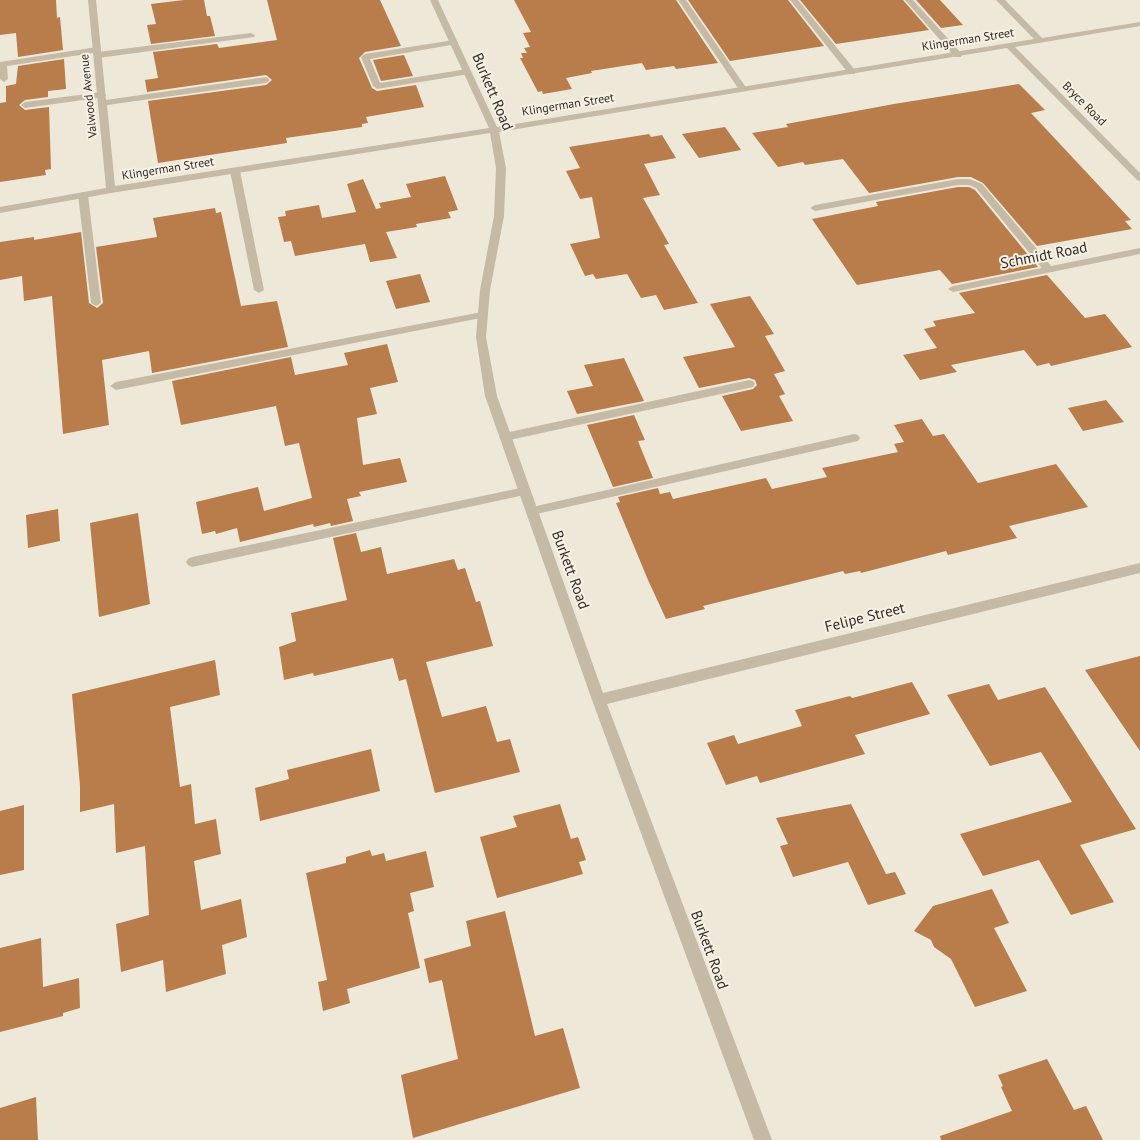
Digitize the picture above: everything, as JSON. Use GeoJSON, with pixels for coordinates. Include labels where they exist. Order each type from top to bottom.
{"type":"FeatureCollection","features":[{"type":"Feature","properties":{"kind":"street","name":"Valwood Avenue"},"geometry":{"type":"LineString","coordinates":[[92,0],[111,190]]}},
{"type":"Feature","properties":{"kind":"street","name":"Burkett Road"},"geometry":{"type":"LineString","coordinates":[[434,0],[494,130],[501,168],[499,216],[485,290],[481,337],[491,396],[599,700],[763,1140]]}},
{"type":"Feature","properties":{"kind":"street"},"geometry":{"type":"LineString","coordinates":[[682,0],[743,89]]}},
{"type":"Feature","properties":{"kind":"street"},"geometry":{"type":"LineString","coordinates":[[794,0],[852,72]]}},
{"type":"Feature","properties":{"kind":"street"},"geometry":{"type":"LineString","coordinates":[[909,0],[958,55]]}},
{"type":"Feature","properties":{"kind":"street"},"geometry":{"type":"LineString","coordinates":[[1000,0],[1041,41]]}},
{"type":"Feature","properties":{"kind":"street","name":"Klingerman Street"},"geometry":{"type":"LineString","coordinates":[[0,210],[111,190],[494,130],[1140,24]]}},
{"type":"Feature","properties":{"kind":"street"},"geometry":{"type":"LineString","coordinates":[[4,79],[3,64],[251,35]]}},
{"type":"Feature","properties":{"kind":"street"},"geometry":{"type":"LineString","coordinates":[[454,42],[365,57],[377,86],[467,72]]}},
{"type":"Feature","properties":{"kind":"street","name":"Bryce Road"},"geometry":{"type":"LineString","coordinates":[[1009,46],[1140,178]]}},
{"type":"Feature","properties":{"kind":"street"},"geometry":{"type":"LineString","coordinates":[[25,105],[102,99],[266,80]]}},
{"type":"Feature","properties":{"kind":"street"},"geometry":{"type":"LineString","coordinates":[[235,171],[259,290]]}},
{"type":"Feature","properties":{"kind":"street"},"geometry":{"type":"LineString","coordinates":[[815,208],[958,182],[970,182],[978,186],[1049,270]]}},
{"type":"Feature","properties":{"kind":"street"},"geometry":{"type":"LineString","coordinates":[[83,195],[96,304]]}},
{"type":"Feature","properties":{"kind":"street","name":"Schmidt Road"},"geometry":{"type":"LineString","coordinates":[[953,289],[1140,251]]}},
{"type":"Feature","properties":{"kind":"street"},"geometry":{"type":"LineString","coordinates":[[116,386],[482,315]]}},
{"type":"Feature","properties":{"kind":"street"},"geometry":{"type":"LineString","coordinates":[[505,437],[749,384]]}},
{"type":"Feature","properties":{"kind":"street"},"geometry":{"type":"LineString","coordinates":[[532,511],[854,438]]}},
{"type":"Feature","properties":{"kind":"street"},"geometry":{"type":"LineString","coordinates":[[192,562],[524,491]]}},
{"type":"Feature","properties":{"kind":"street","name":"Felipe Street"},"geometry":{"type":"LineString","coordinates":[[599,700],[1140,568]]}},
{"type":"Feature","properties":{"kind":"building"},"geometry":{"type":"Polygon","coordinates":[[[0,0],[56,0],[57,18],[60,17],[63,50],[18,57],[16,33],[0,35],[0,0]]]}},
{"type":"Feature","properties":{"kind":"building"},"geometry":{"type":"Polygon","coordinates":[[[184,0],[204,0],[207,16],[210,16],[215,36],[151,44],[147,25],[156,24],[151,4],[184,0]]]}},
{"type":"Feature","properties":{"kind":"building"},"geometry":{"type":"Polygon","coordinates":[[[267,0],[380,0],[401,46],[365,52],[359,58],[372,88],[377,91],[416,85],[424,107],[366,117],[368,123],[362,124],[362,127],[286,138],[287,143],[158,163],[148,101],[266,85],[272,80],[266,75],[147,92],[145,80],[158,78],[153,52],[217,44],[219,48],[277,40],[267,0]]]}},
{"type":"Feature","properties":{"kind":"building"},"geometry":{"type":"Polygon","coordinates":[[[514,0],[676,0],[718,63],[676,69],[674,66],[646,70],[642,63],[591,71],[592,73],[566,78],[572,89],[543,94],[542,91],[538,92],[520,58],[523,58],[521,53],[527,53],[524,48],[530,47],[523,33],[531,32],[514,0]]]}},
{"type":"Feature","properties":{"kind":"building"},"geometry":{"type":"Polygon","coordinates":[[[688,0],[788,0],[824,46],[730,61],[688,0]]]}},
{"type":"Feature","properties":{"kind":"building"},"geometry":{"type":"Polygon","coordinates":[[[800,0],[903,0],[929,30],[836,44],[800,0]]]}},
{"type":"Feature","properties":{"kind":"building"},"geometry":{"type":"Polygon","coordinates":[[[916,0],[940,0],[963,25],[941,28],[916,0]]]}},
{"type":"Feature","properties":{"kind":"building"},"geometry":{"type":"Polygon","coordinates":[[[404,55],[413,76],[381,81],[373,60],[404,55]]]}},
{"type":"Feature","properties":{"kind":"building"},"geometry":{"type":"Polygon","coordinates":[[[64,59],[66,89],[48,91],[48,97],[25,100],[19,105],[25,110],[49,107],[51,169],[45,170],[46,175],[0,182],[0,103],[6,102],[6,86],[16,84],[18,66],[64,59]]]}},
{"type":"Feature","properties":{"kind":"building"},"geometry":{"type":"Polygon","coordinates":[[[1019,84],[1045,110],[1031,113],[1131,220],[1125,221],[1132,229],[1037,246],[983,183],[971,177],[958,177],[869,193],[843,159],[805,165],[803,162],[778,167],[752,133],[788,127],[786,124],[894,104],[1019,84]]]}},
{"type":"Feature","properties":{"kind":"building"},"geometry":{"type":"Polygon","coordinates":[[[725,127],[741,150],[699,158],[682,134],[725,127]]]}},
{"type":"Feature","properties":{"kind":"building"},"geometry":{"type":"Polygon","coordinates":[[[649,134],[651,137],[662,135],[676,158],[644,164],[660,195],[643,198],[669,244],[664,245],[698,303],[664,310],[656,295],[641,298],[627,274],[596,279],[593,274],[585,276],[570,244],[600,238],[592,197],[580,199],[566,171],[580,168],[569,147],[649,134]]]}},
{"type":"Feature","properties":{"kind":"building"},"geometry":{"type":"Polygon","coordinates":[[[445,176],[458,210],[448,212],[451,218],[416,224],[417,227],[386,232],[397,258],[370,262],[365,244],[295,256],[291,241],[284,242],[278,217],[286,216],[285,211],[319,205],[322,218],[356,212],[347,184],[363,179],[376,209],[381,208],[379,203],[411,197],[406,184],[445,176]]]}},
{"type":"Feature","properties":{"kind":"building"},"geometry":{"type":"Polygon","coordinates":[[[958,187],[969,187],[975,190],[1038,267],[952,284],[940,270],[857,285],[812,219],[878,206],[876,202],[958,187]]]}},
{"type":"Feature","properties":{"kind":"building"},"geometry":{"type":"Polygon","coordinates":[[[215,208],[216,213],[221,212],[241,306],[277,301],[288,347],[152,373],[149,351],[102,360],[109,425],[63,434],[52,296],[24,301],[22,276],[0,280],[0,242],[34,237],[34,240],[81,232],[89,303],[97,308],[103,303],[96,247],[157,237],[153,218],[215,208]]]}},
{"type":"Feature","properties":{"kind":"building"},"geometry":{"type":"Polygon","coordinates":[[[420,274],[430,302],[396,309],[386,281],[420,274]]]}},
{"type":"Feature","properties":{"kind":"building"},"geometry":{"type":"Polygon","coordinates":[[[1047,275],[1085,318],[1105,314],[1132,347],[1051,366],[1049,363],[1037,366],[1024,350],[951,365],[957,372],[920,380],[903,355],[937,348],[924,329],[936,326],[933,321],[975,313],[959,293],[1047,275]]]}},
{"type":"Feature","properties":{"kind":"building"},"geometry":{"type":"Polygon","coordinates":[[[750,296],[774,334],[765,336],[785,371],[774,374],[785,394],[779,396],[793,421],[741,431],[722,396],[753,389],[757,385],[755,380],[749,378],[699,388],[683,357],[735,347],[710,304],[750,296]]]}},
{"type":"Feature","properties":{"kind":"building"},"geometry":{"type":"Polygon","coordinates":[[[387,344],[398,382],[370,388],[377,414],[357,418],[363,465],[400,458],[407,482],[359,492],[361,496],[347,499],[353,521],[331,526],[330,523],[314,527],[313,524],[240,542],[237,528],[216,534],[215,531],[202,534],[196,502],[258,487],[264,511],[312,498],[299,443],[285,446],[276,406],[181,425],[172,381],[291,357],[295,375],[348,365],[344,353],[387,344]]]}},
{"type":"Feature","properties":{"kind":"building"},"geometry":{"type":"Polygon","coordinates":[[[624,358],[644,401],[577,414],[567,391],[593,386],[584,365],[624,358]]]}},
{"type":"Feature","properties":{"kind":"building"},"geometry":{"type":"Polygon","coordinates":[[[1106,400],[1124,422],[1083,431],[1068,408],[1106,400]]]}},
{"type":"Feature","properties":{"kind":"building"},"geometry":{"type":"Polygon","coordinates":[[[634,415],[645,440],[638,441],[653,478],[613,487],[587,425],[634,415]]]}},
{"type":"Feature","properties":{"kind":"building"},"geometry":{"type":"Polygon","coordinates":[[[922,419],[933,436],[944,434],[978,483],[1056,464],[1088,507],[1009,526],[1017,538],[948,555],[946,551],[861,573],[860,571],[845,574],[843,571],[703,606],[705,609],[666,619],[616,503],[620,502],[618,497],[658,488],[660,494],[670,492],[673,499],[766,478],[772,489],[827,477],[822,468],[898,452],[894,444],[904,442],[894,425],[922,419]]]}},
{"type":"Feature","properties":{"kind":"building"},"geometry":{"type":"Polygon","coordinates":[[[58,509],[60,541],[28,548],[26,515],[58,509]]]}},
{"type":"Feature","properties":{"kind":"building"},"geometry":{"type":"Polygon","coordinates":[[[138,513],[150,604],[99,617],[90,523],[138,513]]]}},
{"type":"Feature","properties":{"kind":"building"},"geometry":{"type":"Polygon","coordinates":[[[356,533],[361,552],[381,547],[387,574],[454,559],[458,570],[465,568],[476,602],[480,601],[493,646],[426,662],[442,717],[486,706],[497,742],[510,739],[520,772],[435,793],[406,679],[399,681],[393,658],[314,676],[313,673],[284,680],[279,647],[296,641],[291,613],[347,600],[333,538],[356,533]]]}},
{"type":"Feature","properties":{"kind":"building"},"geometry":{"type":"Polygon","coordinates":[[[1140,656],[1140,751],[1085,670],[1140,656]]]}},
{"type":"Feature","properties":{"kind":"building"},"geometry":{"type":"Polygon","coordinates":[[[215,660],[220,695],[170,707],[180,787],[191,784],[195,824],[216,819],[221,854],[194,861],[201,910],[241,899],[247,937],[222,945],[226,974],[166,992],[163,960],[121,972],[116,924],[149,915],[145,846],[116,853],[114,804],[80,812],[80,786],[72,694],[215,660]]]}},
{"type":"Feature","properties":{"kind":"building"},"geometry":{"type":"Polygon","coordinates":[[[912,682],[930,714],[855,735],[865,754],[760,783],[757,776],[726,785],[707,743],[734,735],[738,744],[802,726],[795,710],[850,696],[852,698],[912,682]]]}},
{"type":"Feature","properties":{"kind":"building"},"geometry":{"type":"Polygon","coordinates":[[[989,684],[998,700],[1045,687],[1136,829],[1080,845],[1114,902],[1071,915],[1039,860],[983,876],[960,834],[1072,802],[1041,752],[990,766],[947,695],[989,684]]]}},
{"type":"Feature","properties":{"kind":"building"},"geometry":{"type":"Polygon","coordinates":[[[371,749],[380,791],[260,821],[255,788],[289,779],[287,770],[371,749]]]}},
{"type":"Feature","properties":{"kind":"building"},"geometry":{"type":"Polygon","coordinates":[[[560,804],[571,839],[578,837],[586,860],[579,862],[583,874],[497,898],[480,837],[517,827],[513,816],[560,804]]]}},
{"type":"Feature","properties":{"kind":"building"},"geometry":{"type":"Polygon","coordinates":[[[851,804],[886,874],[895,872],[906,894],[868,905],[848,862],[793,877],[780,846],[788,844],[776,818],[851,804]]]}},
{"type":"Feature","properties":{"kind":"building"},"geometry":{"type":"Polygon","coordinates":[[[24,805],[24,870],[0,875],[0,811],[24,805]]]}},
{"type":"Feature","properties":{"kind":"building"},"geometry":{"type":"Polygon","coordinates":[[[370,850],[372,856],[384,853],[386,861],[426,851],[434,887],[410,893],[414,911],[408,913],[420,968],[347,989],[350,1003],[323,1011],[318,982],[327,980],[306,873],[346,863],[346,857],[370,850]]]}},
{"type":"Feature","properties":{"kind":"building"},"geometry":{"type":"Polygon","coordinates":[[[992,889],[1009,923],[994,928],[1027,991],[975,1007],[951,959],[934,947],[931,940],[914,931],[933,906],[992,889]]]}},
{"type":"Feature","properties":{"kind":"building"},"geometry":{"type":"Polygon","coordinates":[[[505,911],[535,1036],[563,1028],[580,1088],[413,1138],[401,1075],[458,1059],[442,980],[429,983],[424,959],[471,946],[466,921],[505,911]]]}},
{"type":"Feature","properties":{"kind":"building"},"geometry":{"type":"Polygon","coordinates":[[[41,938],[43,987],[79,978],[80,1008],[63,1013],[63,1016],[0,1032],[0,948],[41,938]]]}},
{"type":"Feature","properties":{"kind":"building"},"geometry":{"type":"Polygon","coordinates":[[[1047,1059],[1074,1110],[1086,1106],[1103,1140],[941,1140],[940,1136],[1012,1111],[1001,1087],[1003,1086],[998,1075],[1047,1059]]]}},
{"type":"Feature","properties":{"kind":"building"},"geometry":{"type":"Polygon","coordinates":[[[36,1097],[38,1140],[0,1140],[0,1108],[36,1097]]]}}]}
